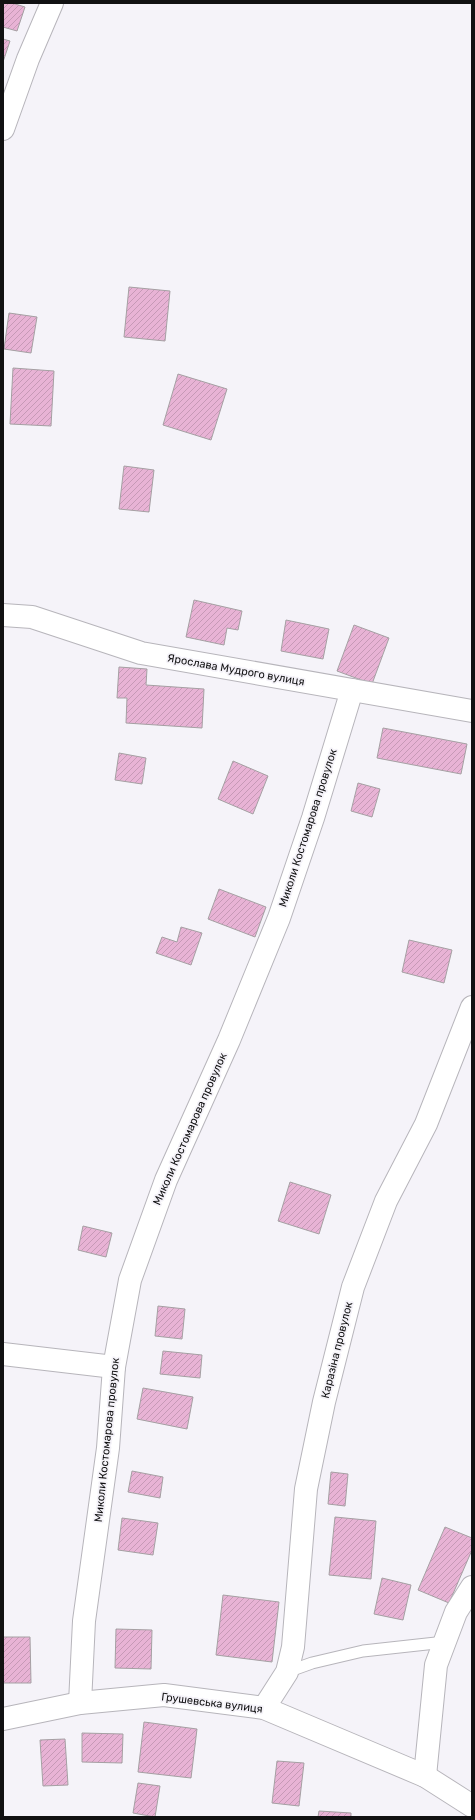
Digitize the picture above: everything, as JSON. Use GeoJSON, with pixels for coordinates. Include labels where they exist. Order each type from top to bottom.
{"type":"FeatureCollection","features":[{"type":"Feature","properties":{"kind":"street"},"geometry":{"type":"LineString","coordinates":[[3,129],[28,59],[52,3]]}},
{"type":"Feature","properties":{"kind":"street","name":"Ярослава Мудрого вулиця"},"geometry":{"type":"LineString","coordinates":[[3,615],[32,617],[141,653],[352,690],[471,707]]}},
{"type":"Feature","properties":{"kind":"street","name":"Миколи Костомарова провулок"},"geometry":{"type":"LineString","coordinates":[[80,1703],[84,1620],[108,1448],[114,1367],[130,1280],[166,1180],[229,1040],[279,918],[313,818],[352,690]]}},
{"type":"Feature","properties":{"kind":"street","name":"Каразіна провулок"},"geometry":{"type":"LineString","coordinates":[[264,1708],[287,1672],[293,1647],[306,1489],[324,1402],[353,1287],[386,1201],[426,1124],[472,1008]]}},
{"type":"Feature","properties":{"kind":"street"},"geometry":{"type":"LineString","coordinates":[[3,1354],[114,1367]]}},
{"type":"Feature","properties":{"kind":"street"},"geometry":{"type":"LineString","coordinates":[[424,1776],[436,1665],[456,1612],[472,1587]]}},
{"type":"Feature","properties":{"kind":"street","name":"Грушевська вулиця"},"geometry":{"type":"LineString","coordinates":[[3,1719],[80,1703],[164,1696],[264,1708],[424,1776],[472,1806]]}},
{"type":"Feature","properties":{"kind":"lane"},"geometry":{"type":"LineString","coordinates":[[287,1672],[363,1651],[445,1642]]}},
{"type":"Feature","properties":{"kind":"building"},"geometry":{"type":"Polygon","coordinates":[[[3,3],[12,3],[25,7],[17,31],[3,27],[3,3]]]}},
{"type":"Feature","properties":{"kind":"building"},"geometry":{"type":"Polygon","coordinates":[[[3,39],[10,41],[3,62],[3,39]]]}},
{"type":"Feature","properties":{"kind":"building"},"geometry":{"type":"Polygon","coordinates":[[[129,287],[170,291],[165,341],[124,337],[129,287]]]}},
{"type":"Feature","properties":{"kind":"building"},"geometry":{"type":"Polygon","coordinates":[[[9,313],[37,317],[31,353],[4,349],[9,313]]]}},
{"type":"Feature","properties":{"kind":"building"},"geometry":{"type":"Polygon","coordinates":[[[13,368],[54,371],[51,426],[10,424],[13,368]]]}},
{"type":"Feature","properties":{"kind":"building"},"geometry":{"type":"Polygon","coordinates":[[[178,374],[227,389],[211,440],[163,425],[178,374]]]}},
{"type":"Feature","properties":{"kind":"building"},"geometry":{"type":"Polygon","coordinates":[[[124,466],[154,470],[149,512],[119,509],[124,466]]]}},
{"type":"Feature","properties":{"kind":"building"},"geometry":{"type":"Polygon","coordinates":[[[194,600],[242,611],[238,630],[227,628],[224,645],[186,637],[194,600]]]}},
{"type":"Feature","properties":{"kind":"building"},"geometry":{"type":"Polygon","coordinates":[[[286,620],[329,629],[323,659],[281,651],[286,620]]]}},
{"type":"Feature","properties":{"kind":"building"},"geometry":{"type":"Polygon","coordinates":[[[354,625],[389,638],[372,684],[337,671],[354,625]]]}},
{"type":"Feature","properties":{"kind":"building"},"geometry":{"type":"Polygon","coordinates":[[[119,667],[147,669],[146,685],[204,689],[202,728],[126,723],[127,698],[117,698],[119,667]]]}},
{"type":"Feature","properties":{"kind":"building"},"geometry":{"type":"Polygon","coordinates":[[[383,728],[467,744],[461,774],[377,758],[383,728]]]}},
{"type":"Feature","properties":{"kind":"building"},"geometry":{"type":"Polygon","coordinates":[[[119,753],[146,758],[142,784],[115,780],[119,753]]]}},
{"type":"Feature","properties":{"kind":"building"},"geometry":{"type":"Polygon","coordinates":[[[233,761],[268,776],[253,814],[218,799],[233,761]]]}},
{"type":"Feature","properties":{"kind":"building"},"geometry":{"type":"Polygon","coordinates":[[[358,783],[380,789],[372,817],[351,811],[358,783]]]}},
{"type":"Feature","properties":{"kind":"building"},"geometry":{"type":"Polygon","coordinates":[[[219,889],[266,907],[255,937],[208,919],[219,889]]]}},
{"type":"Feature","properties":{"kind":"building"},"geometry":{"type":"Polygon","coordinates":[[[181,927],[202,933],[191,965],[156,953],[162,937],[177,942],[181,927]]]}},
{"type":"Feature","properties":{"kind":"building"},"geometry":{"type":"Polygon","coordinates":[[[409,940],[452,950],[444,983],[402,972],[409,940]]]}},
{"type":"Feature","properties":{"kind":"building"},"geometry":{"type":"Polygon","coordinates":[[[290,1182],[331,1195],[319,1234],[278,1221],[290,1182]]]}},
{"type":"Feature","properties":{"kind":"building"},"geometry":{"type":"Polygon","coordinates":[[[83,1226],[112,1233],[106,1257],[78,1250],[83,1226]]]}},
{"type":"Feature","properties":{"kind":"building"},"geometry":{"type":"Polygon","coordinates":[[[158,1306],[185,1309],[182,1339],[155,1336],[158,1306]]]}},
{"type":"Feature","properties":{"kind":"building"},"geometry":{"type":"Polygon","coordinates":[[[163,1351],[202,1355],[200,1378],[160,1374],[163,1351]]]}},
{"type":"Feature","properties":{"kind":"building"},"geometry":{"type":"Polygon","coordinates":[[[143,1388],[193,1397],[187,1429],[137,1419],[143,1388]]]}},
{"type":"Feature","properties":{"kind":"building"},"geometry":{"type":"Polygon","coordinates":[[[132,1471],[163,1477],[160,1498],[128,1492],[132,1471]]]}},
{"type":"Feature","properties":{"kind":"building"},"geometry":{"type":"Polygon","coordinates":[[[331,1472],[348,1474],[345,1506],[328,1504],[331,1472]]]}},
{"type":"Feature","properties":{"kind":"building"},"geometry":{"type":"Polygon","coordinates":[[[335,1517],[376,1521],[371,1579],[329,1575],[335,1517]]]}},
{"type":"Feature","properties":{"kind":"building"},"geometry":{"type":"Polygon","coordinates":[[[122,1518],[158,1523],[153,1555],[118,1550],[122,1518]]]}},
{"type":"Feature","properties":{"kind":"building"},"geometry":{"type":"Polygon","coordinates":[[[445,1527],[472,1538],[472,1550],[449,1603],[418,1590],[445,1527]]]}},
{"type":"Feature","properties":{"kind":"building"},"geometry":{"type":"Polygon","coordinates":[[[382,1578],[411,1585],[403,1620],[374,1614],[382,1578]]]}},
{"type":"Feature","properties":{"kind":"building"},"geometry":{"type":"Polygon","coordinates":[[[223,1595],[279,1602],[272,1662],[216,1655],[223,1595]]]}},
{"type":"Feature","properties":{"kind":"building"},"geometry":{"type":"Polygon","coordinates":[[[116,1629],[152,1630],[151,1669],[115,1668],[116,1629]]]}},
{"type":"Feature","properties":{"kind":"building"},"geometry":{"type":"Polygon","coordinates":[[[3,1637],[30,1637],[31,1683],[3,1683],[3,1637]]]}},
{"type":"Feature","properties":{"kind":"building"},"geometry":{"type":"Polygon","coordinates":[[[144,1722],[197,1729],[191,1778],[138,1772],[144,1722]]]}},
{"type":"Feature","properties":{"kind":"building"},"geometry":{"type":"Polygon","coordinates":[[[82,1733],[123,1734],[122,1763],[82,1762],[82,1733]]]}},
{"type":"Feature","properties":{"kind":"building"},"geometry":{"type":"Polygon","coordinates":[[[65,1739],[68,1785],[43,1786],[40,1740],[65,1739]]]}},
{"type":"Feature","properties":{"kind":"building"},"geometry":{"type":"Polygon","coordinates":[[[277,1761],[304,1763],[299,1806],[272,1803],[277,1761]]]}},
{"type":"Feature","properties":{"kind":"building"},"geometry":{"type":"Polygon","coordinates":[[[138,1783],[160,1786],[155,1817],[133,1813],[138,1783]]]}},
{"type":"Feature","properties":{"kind":"building"},"geometry":{"type":"Polygon","coordinates":[[[319,1811],[351,1813],[351,1817],[318,1817],[319,1811]]]}}]}
